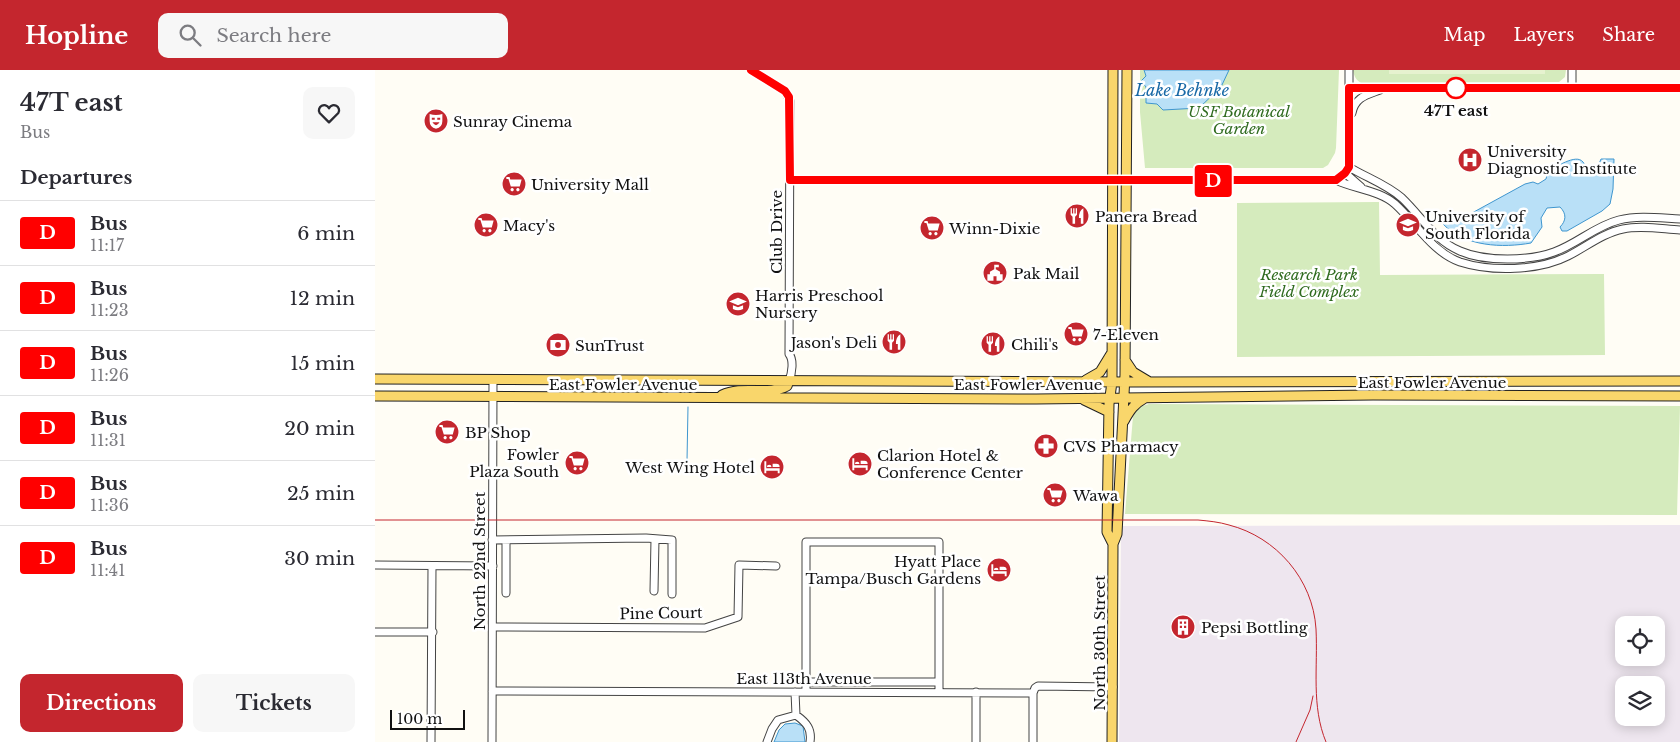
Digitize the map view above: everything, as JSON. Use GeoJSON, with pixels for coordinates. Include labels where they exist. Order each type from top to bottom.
{"type":"FeatureCollection","features":[{"type":"Feature","properties":{"kind":"main road","name":"North 30th Street"},"geometry":{"type":"LineString","coordinates":[[1113,70],[1112,382],[1109,412],[1107,532],[1113,544]]}},
{"type":"Feature","properties":{"kind":"main road","name":"North 30th Street"},"geometry":{"type":"LineString","coordinates":[[1112,742],[1113,544],[1117,534],[1125,382],[1127,70]]}},
{"type":"Feature","properties":{"kind":"main road"},"geometry":{"type":"LineString","coordinates":[[1084,382],[1100,372],[1112,352]]}},
{"type":"Feature","properties":{"kind":"main road"},"geometry":{"type":"LineString","coordinates":[[1125,358],[1133,372],[1150,382]]}},
{"type":"Feature","properties":{"kind":"main road","name":"East Fowler Avenue"},"geometry":{"type":"LineString","coordinates":[[375,379],[1084,382],[1680,380]]}},
{"type":"Feature","properties":{"kind":"main road"},"geometry":{"type":"LineString","coordinates":[[717,398],[739,390],[779,389],[787,386],[789,380]]}},
{"type":"Feature","properties":{"kind":"main road","name":"East Fowler Avenue"},"geometry":{"type":"LineString","coordinates":[[375,396],[717,398],[1680,396]]}},
{"type":"Feature","properties":{"kind":"main road"},"geometry":{"type":"LineString","coordinates":[[1082,398],[1109,412]]}},
{"type":"Feature","properties":{"kind":"main road"},"geometry":{"type":"LineString","coordinates":[[1123,424],[1130,410],[1138,402],[1146,398]]}},
{"type":"Feature","properties":{"kind":"street","name":"Club Drive"},"geometry":{"type":"LineString","coordinates":[[751,70],[785,91],[789,97],[789,354],[787,356],[789,380]]}},
{"type":"Feature","properties":{"kind":"street"},"geometry":{"type":"LineString","coordinates":[[1336,180],[1347,170],[1349,70]]}},
{"type":"Feature","properties":{"kind":"street"},"geometry":{"type":"LineString","coordinates":[[1572,88],[1573,70]]}},
{"type":"Feature","properties":{"kind":"street"},"geometry":{"type":"LineString","coordinates":[[1349,88],[1680,88]]}},
{"type":"Feature","properties":{"kind":"street"},"geometry":{"type":"LineString","coordinates":[[1349,130],[1353,109],[1360,97],[1388,88]]}},
{"type":"Feature","properties":{"kind":"street"},"geometry":{"type":"LineString","coordinates":[[1347,170],[1385,185],[1401,197],[1436,236],[1461,252],[1481,258],[1502,259],[1541,256],[1555,252],[1603,225],[1623,219],[1634,217],[1680,219]]}},
{"type":"Feature","properties":{"kind":"street"},"geometry":{"type":"LineString","coordinates":[[1347,170],[1366,191]]}},
{"type":"Feature","properties":{"kind":"street"},"geometry":{"type":"LineString","coordinates":[[790,180],[1336,180],[1346,185],[1380,194],[1395,203],[1417,229],[1443,253],[1458,261],[1480,267],[1503,268],[1544,264],[1558,260],[1607,234],[1623,229],[1680,230]]}},
{"type":"Feature","properties":{"kind":"street"},"geometry":{"type":"LineString","coordinates":[[1380,194],[1385,185]]}},
{"type":"Feature","properties":{"kind":"street"},"geometry":{"type":"LineString","coordinates":[[1502,259],[1503,268]]}},
{"type":"Feature","properties":{"kind":"street","name":"North 22nd Street"},"geometry":{"type":"LineString","coordinates":[[492,742],[493,379]]}},
{"type":"Feature","properties":{"kind":"street"},"geometry":{"type":"LineString","coordinates":[[654,591],[655,539]]}},
{"type":"Feature","properties":{"kind":"street"},"geometry":{"type":"LineString","coordinates":[[493,540],[672,540],[672,594]]}},
{"type":"Feature","properties":{"kind":"street"},"geometry":{"type":"LineString","coordinates":[[506,540],[506,593]]}},
{"type":"Feature","properties":{"kind":"street"},"geometry":{"type":"LineString","coordinates":[[806,692],[805,542],[939,542],[939,692]]}},
{"type":"Feature","properties":{"kind":"street"},"geometry":{"type":"LineString","coordinates":[[375,565],[493,566]]}},
{"type":"Feature","properties":{"kind":"street","name":"Pine Court"},"geometry":{"type":"LineString","coordinates":[[493,627],[705,628],[738,617],[739,565],[776,566]]}},
{"type":"Feature","properties":{"kind":"street"},"geometry":{"type":"LineString","coordinates":[[431,742],[432,566]]}},
{"type":"Feature","properties":{"kind":"street"},"geometry":{"type":"LineString","coordinates":[[375,632],[433,632]]}},
{"type":"Feature","properties":{"kind":"street"},"geometry":{"type":"LineString","coordinates":[[806,682],[939,682]]}},
{"type":"Feature","properties":{"kind":"street","name":"East 113th Avenue"},"geometry":{"type":"LineString","coordinates":[[491,691],[1033,693],[1035,688],[1039,686],[1113,687]]}},
{"type":"Feature","properties":{"kind":"street"},"geometry":{"type":"LineString","coordinates":[[795,692],[797,715],[806,722],[811,730],[810,742]]}},
{"type":"Feature","properties":{"kind":"street"},"geometry":{"type":"LineString","coordinates":[[976,692],[976,742]]}},
{"type":"Feature","properties":{"kind":"street"},"geometry":{"type":"LineString","coordinates":[[1033,693],[1033,742]]}},
{"type":"Feature","properties":{"kind":"street"},"geometry":{"type":"LineString","coordinates":[[767,742],[772,728],[778,720],[797,715]]}},
{"type":"Feature","properties":{"kind":"shaded area"},"geometry":{"type":"Polygon","coordinates":[[[1680,525],[1680,742],[1119,742],[1121,526],[1680,525]]]}},
{"type":"Feature","properties":{"kind":"green space","name":"USF Botanical Garden"},"geometry":{"type":"Polygon","coordinates":[[[1140,70],[1339,70],[1335,153],[1328,165],[1323,168],[1145,168],[1140,112],[1140,70]]]}},
{"type":"Feature","properties":{"kind":"green space"},"geometry":{"type":"Polygon","coordinates":[[[1353,70],[1566,70],[1565,77],[1559,82],[1361,83],[1355,78],[1353,70]]]}},
{"type":"Feature","properties":{"kind":"green space"},"geometry":{"type":"Polygon","coordinates":[[[1389,70],[1545,70],[1545,74],[1389,74],[1389,70]]]}},
{"type":"Feature","properties":{"kind":"green space","name":"Research Park Field Complex"},"geometry":{"type":"Polygon","coordinates":[[[1379,202],[1380,275],[1604,274],[1605,355],[1237,357],[1237,203],[1379,202]]]}},
{"type":"Feature","properties":{"kind":"green space"},"geometry":{"type":"Polygon","coordinates":[[[1149,404],[1680,406],[1677,515],[1125,514],[1133,416],[1139,407],[1149,404]]]}},
{"type":"Feature","properties":{"kind":"water","name":"Lake Behnke"},"geometry":{"type":"Polygon","coordinates":[[[1144,70],[1229,70],[1221,87],[1199,108],[1163,110],[1157,104],[1146,103],[1146,87],[1141,81],[1146,76],[1144,70]]]}},
{"type":"Feature","properties":{"kind":"water"},"geometry":{"type":"Polygon","coordinates":[[[1576,159],[1580,160],[1584,163],[1587,170],[1596,171],[1601,159],[1614,159],[1613,189],[1610,204],[1602,211],[1567,231],[1562,231],[1560,227],[1565,217],[1560,207],[1547,208],[1541,218],[1542,227],[1531,243],[1520,245],[1485,244],[1473,241],[1452,232],[1443,224],[1451,218],[1461,219],[1525,184],[1533,182],[1538,184],[1546,179],[1548,171],[1565,162],[1576,159]]]}},
{"type":"Feature","properties":{"kind":"water"},"geometry":{"type":"Polygon","coordinates":[[[795,723],[803,726],[805,742],[774,742],[779,730],[785,724],[795,723]]]}},
{"type":"Feature","properties":{"kind":"waterway"},"geometry":{"type":"LineString","coordinates":[[687,461],[688,407]]}},
{"type":"Feature","properties":{"kind":"railway"},"geometry":{"type":"LineString","coordinates":[[375,520],[1198,520],[1225,524],[1262,539],[1276,550],[1300,577],[1308,593],[1316,629],[1318,714],[1326,742]]}},
{"type":"Feature","properties":{"kind":"railway"},"geometry":{"type":"LineString","coordinates":[[1296,742],[1310,710],[1313,696]]}},
{"type":"Feature","properties":{"kind":"bus line","name":"D"},"geometry":{"type":"LineString","coordinates":[[751,70],[785,91],[789,97],[790,180],[1336,180],[1349,167],[1349,88],[1680,88]]}},
{"type":"Feature","properties":{"kind":"place","name":"47T east"},"geometry":{"type":"Point","coordinates":[1456,88]}},
{"type":"Feature","properties":{"kind":"place","name":"Sunray Cinema"},"geometry":{"type":"Point","coordinates":[436,121]}},
{"type":"Feature","properties":{"kind":"place","name":"University Diagnostic Institute"},"geometry":{"type":"Point","coordinates":[1470,160]}},
{"type":"Feature","properties":{"kind":"place","name":"University Mall"},"geometry":{"type":"Point","coordinates":[514,184]}},
{"type":"Feature","properties":{"kind":"place","name":"Panera Bread"},"geometry":{"type":"Point","coordinates":[1077,216]}},
{"type":"Feature","properties":{"kind":"place","name":"Macy's"},"geometry":{"type":"Point","coordinates":[486,225]}},
{"type":"Feature","properties":{"kind":"place","name":"University of South Florida"},"geometry":{"type":"Point","coordinates":[1408,225]}},
{"type":"Feature","properties":{"kind":"place","name":"Winn-Dixie"},"geometry":{"type":"Point","coordinates":[932,228]}},
{"type":"Feature","properties":{"kind":"place","name":"Pak Mail"},"geometry":{"type":"Point","coordinates":[995,273]}},
{"type":"Feature","properties":{"kind":"place","name":"Harris Preschool Nursery"},"geometry":{"type":"Point","coordinates":[738,304]}},
{"type":"Feature","properties":{"kind":"place","name":"7-Eleven"},"geometry":{"type":"Point","coordinates":[1076,334]}},
{"type":"Feature","properties":{"kind":"place","name":"Jason's Deli"},"geometry":{"type":"Point","coordinates":[894,342]}},
{"type":"Feature","properties":{"kind":"place","name":"Chili's"},"geometry":{"type":"Point","coordinates":[993,344]}},
{"type":"Feature","properties":{"kind":"place","name":"SunTrust"},"geometry":{"type":"Point","coordinates":[558,345]}},
{"type":"Feature","properties":{"kind":"place","name":"BP Shop"},"geometry":{"type":"Point","coordinates":[447,432]}},
{"type":"Feature","properties":{"kind":"place","name":"CVS Pharmacy"},"geometry":{"type":"Point","coordinates":[1046,446]}},
{"type":"Feature","properties":{"kind":"place","name":"Fowler Plaza South"},"geometry":{"type":"Point","coordinates":[577,463]}},
{"type":"Feature","properties":{"kind":"place","name":"Clarion Hotel & Conference Center"},"geometry":{"type":"Point","coordinates":[860,464]}},
{"type":"Feature","properties":{"kind":"place","name":"West Wing Hotel"},"geometry":{"type":"Point","coordinates":[772,467]}},
{"type":"Feature","properties":{"kind":"place","name":"Wawa"},"geometry":{"type":"Point","coordinates":[1055,495]}},
{"type":"Feature","properties":{"kind":"place","name":"Hyatt Place Tampa/Busch Gardens"},"geometry":{"type":"Point","coordinates":[999,570]}},
{"type":"Feature","properties":{"kind":"place","name":"Pepsi Bottling"},"geometry":{"type":"Point","coordinates":[1183,627]}}]}
